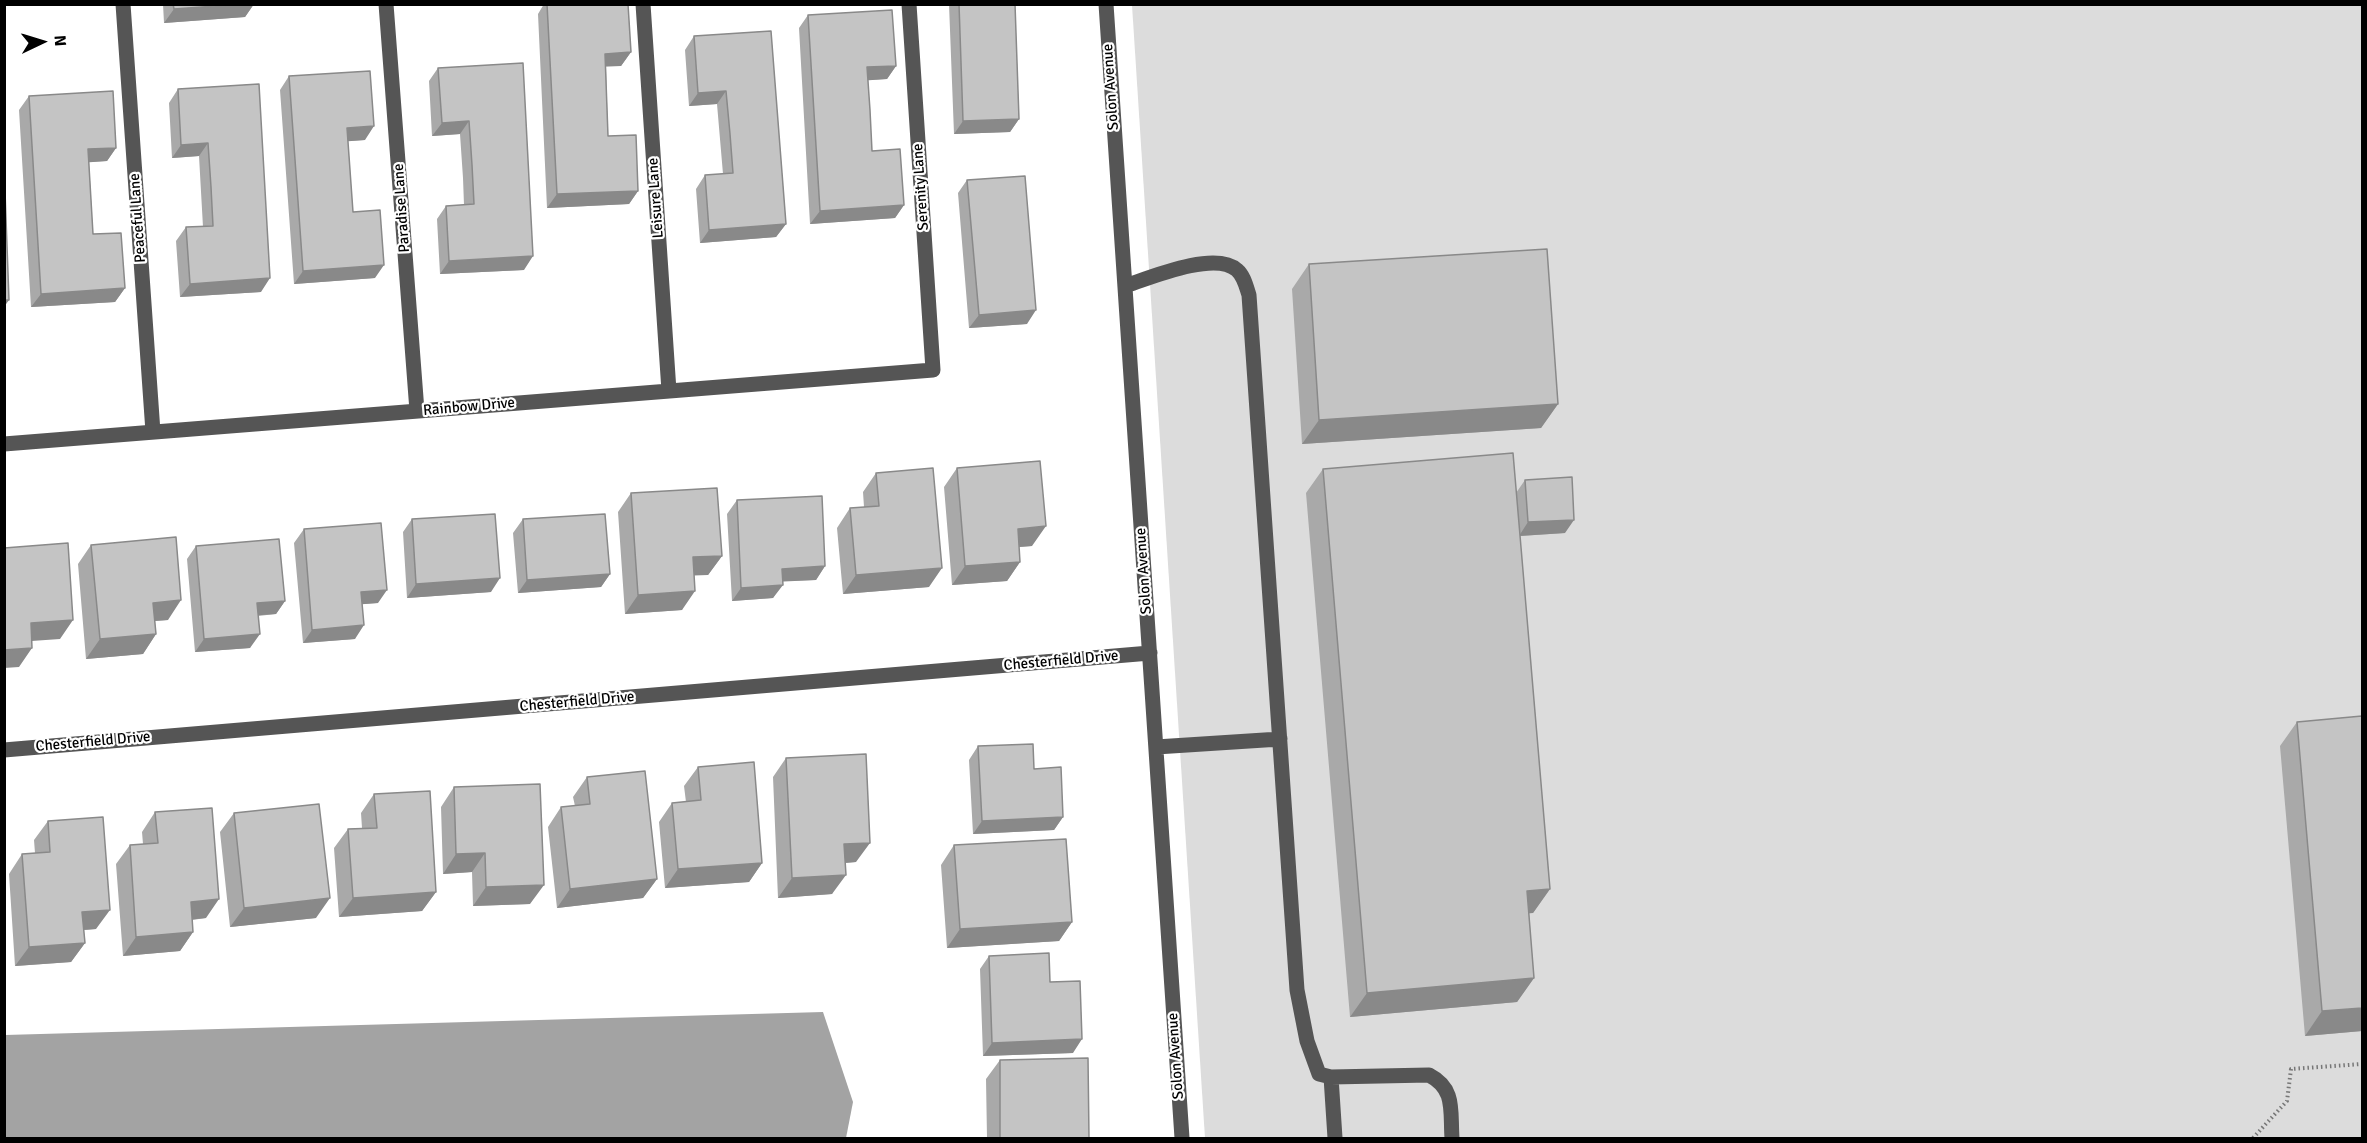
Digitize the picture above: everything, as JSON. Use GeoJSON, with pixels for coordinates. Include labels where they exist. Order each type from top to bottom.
{"type":"FeatureCollection","features":[{"type":"Feature","properties":{"kind":"street","name":"Peaceful Lane"},"geometry":{"type":"LineString","coordinates":[[123,4],[153,432]]}},
{"type":"Feature","properties":{"kind":"street","name":"Paradise Lane"},"geometry":{"type":"LineString","coordinates":[[386,4],[417,411]]}},
{"type":"Feature","properties":{"kind":"street","name":"Leisure Lane"},"geometry":{"type":"LineString","coordinates":[[643,4],[669,391]]}},
{"type":"Feature","properties":{"kind":"street","name":"Serenity Lane"},"geometry":{"type":"LineString","coordinates":[[909,4],[933,370]]}},
{"type":"Feature","properties":{"kind":"street","name":"Solon Avenue"},"geometry":{"type":"LineString","coordinates":[[1106,4],[1182,1138]]}},
{"type":"Feature","properties":{"kind":"street"},"geometry":{"type":"LineString","coordinates":[[1125,286],[1193,264],[1231,266],[1238,271],[1245,283],[1249,295],[1298,990],[1314,1065],[1318,1074],[1331,1077],[1429,1075],[1444,1084],[1449,1091],[1452,1138]]}},
{"type":"Feature","properties":{"kind":"street","name":"Rainbow Drive"},"geometry":{"type":"LineString","coordinates":[[4,444],[933,370]]}},
{"type":"Feature","properties":{"kind":"street","name":"Chesterfield Drive"},"geometry":{"type":"LineString","coordinates":[[4,750],[1150,653]]}},
{"type":"Feature","properties":{"kind":"street"},"geometry":{"type":"LineString","coordinates":[[1156,747],[1280,739]]}},
{"type":"Feature","properties":{"kind":"street"},"geometry":{"type":"LineString","coordinates":[[1331,1077],[1335,1138]]}},
{"type":"Feature","properties":{"kind":"path"},"geometry":{"type":"LineString","coordinates":[[2253,1138],[2287,1101],[2291,1069],[2362,1064]]}},
{"type":"Feature","properties":{"kind":"shaded area"},"geometry":{"type":"Polygon","coordinates":[[[1132,5],[2362,5],[2362,1138],[1205,1138],[1132,5]]]}},
{"type":"Feature","properties":{"kind":"shaded area"},"geometry":{"type":"Polygon","coordinates":[[[823,1012],[853,1102],[846,1138],[5,1138],[5,1035],[823,1012]]]}},
{"type":"Feature","properties":{"kind":"building"},"geometry":{"type":"Polygon","coordinates":[[[173,4],[243,4],[174,9],[173,4]]]}},
{"type":"Feature","properties":{"kind":"building"},"geometry":{"type":"Polygon","coordinates":[[[547,4],[628,4],[631,52],[605,54],[608,136],[636,135],[638,191],[557,194],[547,4]]]}},
{"type":"Feature","properties":{"kind":"building"},"geometry":{"type":"Polygon","coordinates":[[[959,4],[1015,4],[1019,119],[963,121],[959,4]]]}},
{"type":"Feature","properties":{"kind":"building"},"geometry":{"type":"Polygon","coordinates":[[[892,10],[896,66],[867,67],[872,151],[900,149],[904,205],[820,211],[808,15],[892,10]]]}},
{"type":"Feature","properties":{"kind":"building"},"geometry":{"type":"Polygon","coordinates":[[[771,31],[786,224],[709,230],[705,175],[733,173],[730,134],[726,91],[698,93],[694,36],[771,31]]]}},
{"type":"Feature","properties":{"kind":"building"},"geometry":{"type":"Polygon","coordinates":[[[523,63],[533,256],[449,261],[446,206],[474,204],[472,165],[469,121],[442,123],[438,68],[523,63]]]}},
{"type":"Feature","properties":{"kind":"building"},"geometry":{"type":"Polygon","coordinates":[[[370,71],[374,126],[347,128],[353,212],[380,210],[384,265],[303,271],[289,76],[370,71]]]}},
{"type":"Feature","properties":{"kind":"building"},"geometry":{"type":"Polygon","coordinates":[[[259,84],[270,278],[190,284],[186,227],[213,226],[211,187],[208,143],[181,145],[178,89],[259,84]]]}},
{"type":"Feature","properties":{"kind":"building"},"geometry":{"type":"Polygon","coordinates":[[[113,91],[116,148],[88,149],[93,234],[121,233],[125,288],[41,294],[29,96],[113,91]]]}},
{"type":"Feature","properties":{"kind":"building"},"geometry":{"type":"Polygon","coordinates":[[[4,164],[9,300],[4,300],[4,164]]]}},
{"type":"Feature","properties":{"kind":"building"},"geometry":{"type":"Polygon","coordinates":[[[1025,176],[1036,310],[979,315],[967,180],[1025,176]]]}},
{"type":"Feature","properties":{"kind":"building"},"geometry":{"type":"Polygon","coordinates":[[[1547,249],[1558,404],[1319,420],[1309,264],[1547,249]]]}},
{"type":"Feature","properties":{"kind":"building"},"geometry":{"type":"Polygon","coordinates":[[[1513,453],[1550,889],[1527,891],[1534,978],[1367,993],[1323,469],[1513,453]]]}},
{"type":"Feature","properties":{"kind":"building"},"geometry":{"type":"Polygon","coordinates":[[[1040,461],[1046,526],[1018,529],[1020,562],[965,566],[957,468],[1040,461]]]}},
{"type":"Feature","properties":{"kind":"building"},"geometry":{"type":"Polygon","coordinates":[[[933,468],[942,568],[856,575],[850,508],[879,506],[876,473],[933,468]]]}},
{"type":"Feature","properties":{"kind":"building"},"geometry":{"type":"Polygon","coordinates":[[[1572,477],[1574,520],[1528,522],[1525,480],[1572,477]]]}},
{"type":"Feature","properties":{"kind":"building"},"geometry":{"type":"Polygon","coordinates":[[[717,488],[722,556],[693,557],[695,591],[638,595],[631,493],[717,488]]]}},
{"type":"Feature","properties":{"kind":"building"},"geometry":{"type":"Polygon","coordinates":[[[822,496],[825,566],[782,569],[783,585],[741,588],[737,500],[822,496]]]}},
{"type":"Feature","properties":{"kind":"building"},"geometry":{"type":"Polygon","coordinates":[[[495,514],[500,578],[416,584],[412,519],[495,514]]]}},
{"type":"Feature","properties":{"kind":"building"},"geometry":{"type":"Polygon","coordinates":[[[605,514],[610,574],[527,580],[523,519],[605,514]]]}},
{"type":"Feature","properties":{"kind":"building"},"geometry":{"type":"Polygon","coordinates":[[[381,523],[387,590],[361,592],[364,625],[312,630],[304,529],[381,523]]]}},
{"type":"Feature","properties":{"kind":"building"},"geometry":{"type":"Polygon","coordinates":[[[176,537],[181,600],[153,603],[156,634],[100,639],[91,545],[176,537]]]}},
{"type":"Feature","properties":{"kind":"building"},"geometry":{"type":"Polygon","coordinates":[[[279,539],[285,601],[257,603],[260,634],[204,639],[196,546],[279,539]]]}},
{"type":"Feature","properties":{"kind":"building"},"geometry":{"type":"Polygon","coordinates":[[[68,543],[73,620],[31,623],[32,648],[4,650],[4,548],[68,543]]]}},
{"type":"Feature","properties":{"kind":"building"},"geometry":{"type":"Polygon","coordinates":[[[2362,716],[2362,1008],[2322,1011],[2297,722],[2362,716]]]}},
{"type":"Feature","properties":{"kind":"building"},"geometry":{"type":"Polygon","coordinates":[[[1033,744],[1034,769],[1061,767],[1063,817],[982,821],[978,746],[1033,744]]]}},
{"type":"Feature","properties":{"kind":"building"},"geometry":{"type":"Polygon","coordinates":[[[866,754],[870,843],[844,844],[846,875],[792,878],[786,758],[866,754]]]}},
{"type":"Feature","properties":{"kind":"building"},"geometry":{"type":"Polygon","coordinates":[[[754,762],[762,863],[678,869],[672,803],[701,800],[698,767],[754,762]]]}},
{"type":"Feature","properties":{"kind":"building"},"geometry":{"type":"Polygon","coordinates":[[[645,771],[657,879],[570,889],[561,807],[590,804],[587,777],[645,771]]]}},
{"type":"Feature","properties":{"kind":"building"},"geometry":{"type":"Polygon","coordinates":[[[540,784],[544,885],[486,887],[485,853],[456,854],[454,787],[540,784]]]}},
{"type":"Feature","properties":{"kind":"building"},"geometry":{"type":"Polygon","coordinates":[[[430,791],[436,892],[353,898],[348,829],[377,828],[374,794],[430,791]]]}},
{"type":"Feature","properties":{"kind":"building"},"geometry":{"type":"Polygon","coordinates":[[[319,804],[330,898],[244,908],[234,813],[319,804]]]}},
{"type":"Feature","properties":{"kind":"building"},"geometry":{"type":"Polygon","coordinates":[[[212,808],[219,899],[191,902],[193,932],[136,937],[130,845],[158,843],[155,812],[212,808]]]}},
{"type":"Feature","properties":{"kind":"building"},"geometry":{"type":"Polygon","coordinates":[[[103,817],[110,910],[82,912],[85,943],[29,947],[22,854],[50,852],[48,821],[103,817]]]}},
{"type":"Feature","properties":{"kind":"building"},"geometry":{"type":"Polygon","coordinates":[[[1066,839],[1072,922],[960,929],[954,845],[1066,839]]]}},
{"type":"Feature","properties":{"kind":"building"},"geometry":{"type":"Polygon","coordinates":[[[1049,953],[1050,982],[1080,981],[1082,1039],[992,1043],[989,956],[1049,953]]]}},
{"type":"Feature","properties":{"kind":"building"},"geometry":{"type":"Polygon","coordinates":[[[1088,1058],[1089,1138],[1000,1138],[1000,1060],[1088,1058]]]}}]}
